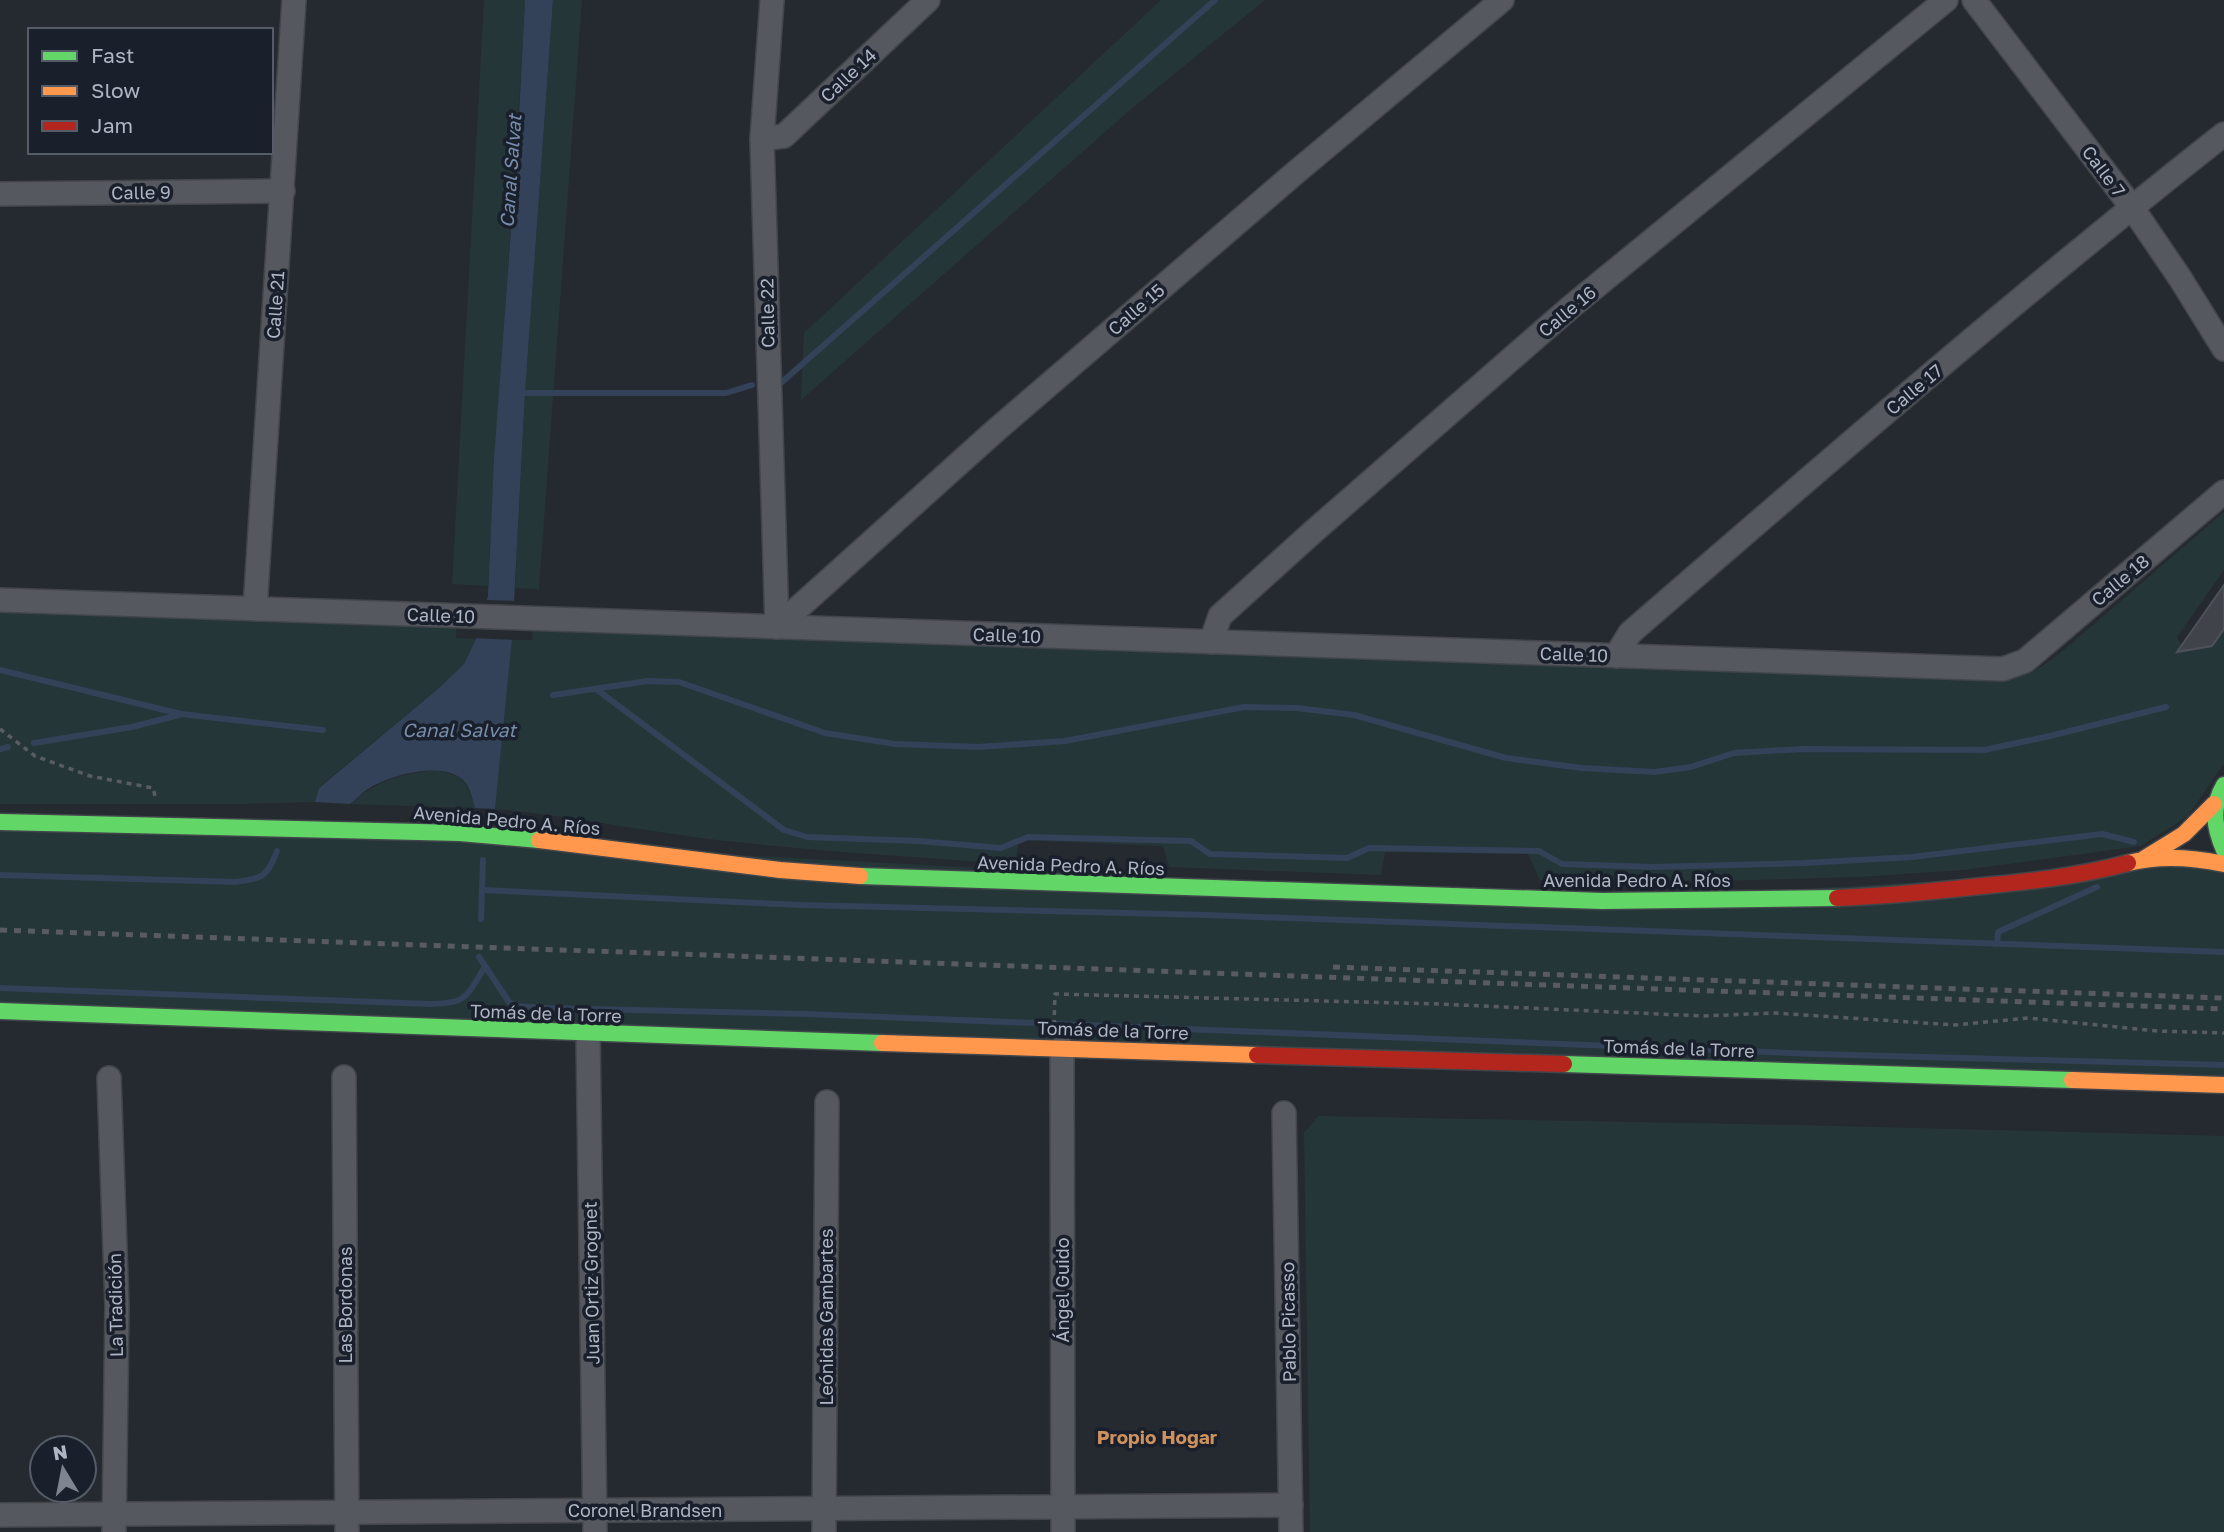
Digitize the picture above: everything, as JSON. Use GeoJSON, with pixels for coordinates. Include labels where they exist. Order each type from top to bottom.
{"type":"FeatureCollection","features":[{"type":"Feature","properties":{"kind":"main road","name":"Avenida Pedro A. Ríos"},"geometry":{"type":"LineString","coordinates":[[2140,860],[2184,834],[2214,804],[2224,785]]}},
{"type":"Feature","properties":{"kind":"main road"},"geometry":{"type":"LineString","coordinates":[[2214,804],[2214,822],[2224,850]]}},
{"type":"Feature","properties":{"kind":"main road","name":"Avenida Pedro A. Ríos"},"geometry":{"type":"LineString","coordinates":[[0,822],[472,834],[571,843],[780,870],[882,878],[1602,901],[1774,900],[1893,895],[2037,881],[2091,873],[2140,860],[2192,857],[2224,864]]}},
{"type":"Feature","properties":{"kind":"main road","name":"Tomás de la Torre"},"geometry":{"type":"LineString","coordinates":[[0,1011],[588,1034],[2224,1085]]}},
{"type":"Feature","properties":{"kind":"street","name":"Calle 21"},"geometry":{"type":"LineString","coordinates":[[255,609],[294,0]]}},
{"type":"Feature","properties":{"kind":"street","name":"Calle 22"},"geometry":{"type":"LineString","coordinates":[[772,0],[762,139],[777,627]]}},
{"type":"Feature","properties":{"kind":"street","name":"Calle 14"},"geometry":{"type":"LineString","coordinates":[[762,139],[784,136],[928,0]]}},
{"type":"Feature","properties":{"kind":"street","name":"Calle 15"},"geometry":{"type":"LineString","coordinates":[[777,627],[1005,422],[1295,173],[1502,0]]}},
{"type":"Feature","properties":{"kind":"street","name":"Calle 16"},"geometry":{"type":"LineString","coordinates":[[1211,642],[1220,616],[1324,522],[1572,306],[1946,0]]}},
{"type":"Feature","properties":{"kind":"street","name":"Calle 7"},"geometry":{"type":"LineString","coordinates":[[1974,0],[2132,206],[2224,349]]}},
{"type":"Feature","properties":{"kind":"street","name":"Calle 17"},"geometry":{"type":"LineString","coordinates":[[1616,656],[1630,633],[1865,430],[2132,206],[2224,134]]}},
{"type":"Feature","properties":{"kind":"street","name":"Calle 9"},"geometry":{"type":"LineString","coordinates":[[0,194],[283,191]]}},
{"type":"Feature","properties":{"kind":"street","name":"Calle 18"},"geometry":{"type":"LineString","coordinates":[[2014,666],[2025,661],[2224,492]]}},
{"type":"Feature","properties":{"kind":"street","name":"Calle 10"},"geometry":{"type":"LineString","coordinates":[[0,600],[1992,669],[2014,666]]}},
{"type":"Feature","properties":{"kind":"street","name":"Juan Ortiz Grognet"},"geometry":{"type":"LineString","coordinates":[[588,1034],[595,1521]]}},
{"type":"Feature","properties":{"kind":"street","name":"Ángel Guido"},"geometry":{"type":"LineString","coordinates":[[1062,1048],[1063,1532]]}},
{"type":"Feature","properties":{"kind":"street","name":"Las Bordonas"},"geometry":{"type":"LineString","coordinates":[[344,1077],[347,1522]]}},
{"type":"Feature","properties":{"kind":"street","name":"La Tradición"},"geometry":{"type":"LineString","coordinates":[[109,1078],[117,1307],[114,1523]]}},
{"type":"Feature","properties":{"kind":"street","name":"Leónidas Gambartes"},"geometry":{"type":"LineString","coordinates":[[824,1532],[827,1102]]}},
{"type":"Feature","properties":{"kind":"street","name":"Pablo Picasso"},"geometry":{"type":"LineString","coordinates":[[1284,1113],[1292,1532]]}},
{"type":"Feature","properties":{"kind":"street","name":"Coronel Brandsen"},"geometry":{"type":"LineString","coordinates":[[0,1515],[114,1523],[595,1521],[824,1509],[1291,1505]]}},
{"type":"Feature","properties":{"kind":"path"},"geometry":{"type":"LineString","coordinates":[[0,729],[35,756],[90,776],[153,788],[163,825]]}},
{"type":"Feature","properties":{"kind":"path"},"geometry":{"type":"LineString","coordinates":[[1054,1019],[1055,994],[1439,1004],[1703,1016],[1775,1013],[1955,1024],[2028,1018],[2157,1031],[2224,1033]]}},
{"type":"Feature","properties":{"kind":"shaded area"},"geometry":{"type":"Polygon","coordinates":[[[484,0],[525,0],[488,586],[452,584],[484,0]]]}},
{"type":"Feature","properties":{"kind":"shaded area"},"geometry":{"type":"Polygon","coordinates":[[[553,0],[582,0],[539,589],[515,588],[525,393],[553,0]]]}},
{"type":"Feature","properties":{"kind":"shaded area"},"geometry":{"type":"Polygon","coordinates":[[[1161,0],[1265,0],[1130,110],[801,400],[804,333],[1161,0]]]}},
{"type":"Feature","properties":{"kind":"shaded area"},"geometry":{"type":"Polygon","coordinates":[[[2224,512],[2224,570],[2177,637],[2183,644],[2179,652],[2212,646],[2224,629],[2224,763],[2188,816],[2141,846],[1963,870],[1859,877],[1717,881],[1540,880],[1528,854],[1385,852],[1381,875],[1169,867],[1163,846],[1019,840],[1015,864],[717,840],[495,809],[512,640],[532,640],[533,629],[2013,678],[2033,672],[2058,655],[2224,512]]]}},
{"type":"Feature","properties":{"kind":"shaded area"},"geometry":{"type":"Polygon","coordinates":[[[0,607],[456,625],[456,638],[476,639],[464,664],[439,688],[319,787],[315,802],[0,804],[0,607]]]}},
{"type":"Feature","properties":{"kind":"shaded area"},"geometry":{"type":"Polygon","coordinates":[[[436,770],[463,781],[475,808],[350,804],[390,780],[436,770]]]}},
{"type":"Feature","properties":{"kind":"shaded area"},"geometry":{"type":"Polygon","coordinates":[[[0,822],[625,849],[1602,901],[2224,864],[2224,1085],[0,1011],[0,822]]]}},
{"type":"Feature","properties":{"kind":"shaded area"},"geometry":{"type":"Polygon","coordinates":[[[1318,1116],[2224,1136],[2224,1532],[1310,1532],[1304,1133],[1318,1116]]]}},
{"type":"Feature","properties":{"kind":"water","name":"Canal Salvat"},"geometry":{"type":"Polygon","coordinates":[[[525,0],[553,0],[525,393],[512,640],[495,809],[475,808],[465,782],[456,775],[433,770],[406,774],[381,782],[350,804],[315,802],[319,788],[464,664],[476,639],[488,596],[494,459],[518,135],[525,0]]]}},
{"type":"Feature","properties":{"kind":"pier"},"geometry":{"type":"Polygon","coordinates":[[[484,600],[517,601],[515,640],[472,638],[484,600]]]}},
{"type":"Feature","properties":{"kind":"building"},"geometry":{"type":"Polygon","coordinates":[[[2224,585],[2224,629],[2212,646],[2177,652],[2224,585]]]}},
{"type":"Feature","properties":{"kind":"waterway"},"geometry":{"type":"LineString","coordinates":[[782,382],[1215,0]]}},
{"type":"Feature","properties":{"kind":"waterway"},"geometry":{"type":"LineString","coordinates":[[517,393],[726,393],[752,385]]}},
{"type":"Feature","properties":{"kind":"waterway"},"geometry":{"type":"LineString","coordinates":[[0,670],[181,714],[323,730]]}},
{"type":"Feature","properties":{"kind":"waterway"},"geometry":{"type":"LineString","coordinates":[[553,695],[648,681],[679,682],[825,733],[895,744],[978,747],[1065,741],[1244,707],[1297,708],[1354,715],[1506,758],[1582,768],[1655,772],[1691,767],[1734,753],[1803,749],[1984,750],[2166,707]]}},
{"type":"Feature","properties":{"kind":"waterway"},"geometry":{"type":"LineString","coordinates":[[596,689],[784,830],[807,837],[918,841],[1001,848],[1028,837],[1191,841],[1210,854],[1347,858],[1369,848],[1539,851],[1562,864],[1653,867],[1912,857],[2102,834],[2134,842]]}},
{"type":"Feature","properties":{"kind":"waterway"},"geometry":{"type":"LineString","coordinates":[[34,743],[132,727],[179,715]]}},
{"type":"Feature","properties":{"kind":"waterway"},"geometry":{"type":"LineString","coordinates":[[0,749],[8,747]]}},
{"type":"Feature","properties":{"kind":"waterway"},"geometry":{"type":"LineString","coordinates":[[0,875],[236,882],[263,875],[277,851]]}},
{"type":"Feature","properties":{"kind":"waterway","name":"Canal Salvat"},"geometry":{"type":"LineString","coordinates":[[481,919],[483,860]]}},
{"type":"Feature","properties":{"kind":"waterway"},"geometry":{"type":"LineString","coordinates":[[1997,944],[1998,932],[2097,887]]}},
{"type":"Feature","properties":{"kind":"waterway"},"geometry":{"type":"LineString","coordinates":[[482,890],[801,905],[1206,915],[2224,952]]}},
{"type":"Feature","properties":{"kind":"waterway"},"geometry":{"type":"LineString","coordinates":[[479,957],[509,1002],[515,1006],[545,1008],[807,1014],[1815,1054],[2224,1065]]}},
{"type":"Feature","properties":{"kind":"waterway","name":"Canal Salvat"},"geometry":{"type":"LineString","coordinates":[[0,988],[430,1004],[452,1002],[464,997],[485,967]]}},
{"type":"Feature","properties":{"kind":"railway"},"geometry":{"type":"LineString","coordinates":[[0,930],[2224,1009]]}},
{"type":"Feature","properties":{"kind":"railway"},"geometry":{"type":"LineString","coordinates":[[1333,967],[2224,998]]}},
{"type":"Feature","properties":{"kind":"traffic: fast"},"geometry":{"type":"LineString","coordinates":[[2224,785],[2217,801],[2215,817],[2224,850]]}},
{"type":"Feature","properties":{"kind":"traffic: fast"},"geometry":{"type":"LineString","coordinates":[[0,822],[460,833],[539,840]]}},
{"type":"Feature","properties":{"kind":"traffic: fast"},"geometry":{"type":"LineString","coordinates":[[860,876],[1602,901],[1837,898]]}},
{"type":"Feature","properties":{"kind":"traffic: fast"},"geometry":{"type":"LineString","coordinates":[[0,1011],[882,1043]]}},
{"type":"Feature","properties":{"kind":"traffic: fast"},"geometry":{"type":"LineString","coordinates":[[1564,1064],[2072,1080]]}},
{"type":"Feature","properties":{"kind":"traffic: slow"},"geometry":{"type":"LineString","coordinates":[[2145,858],[2184,834],[2214,804]]}},
{"type":"Feature","properties":{"kind":"traffic: slow"},"geometry":{"type":"LineString","coordinates":[[539,840],[780,870],[860,876]]}},
{"type":"Feature","properties":{"kind":"traffic: slow"},"geometry":{"type":"LineString","coordinates":[[2128,863],[2176,858],[2224,864]]}},
{"type":"Feature","properties":{"kind":"traffic: slow"},"geometry":{"type":"LineString","coordinates":[[882,1043],[1257,1055]]}},
{"type":"Feature","properties":{"kind":"traffic: slow"},"geometry":{"type":"LineString","coordinates":[[2072,1080],[2224,1085]]}},
{"type":"Feature","properties":{"kind":"traffic: jam"},"geometry":{"type":"LineString","coordinates":[[1837,898],[2031,881],[2128,863]]}},
{"type":"Feature","properties":{"kind":"traffic: jam"},"geometry":{"type":"LineString","coordinates":[[1257,1055],[1564,1064]]}},
{"type":"Feature","properties":{"kind":"district","name":"Propio Hogar"},"geometry":{"type":"Point","coordinates":[1157,1436]}}]}
